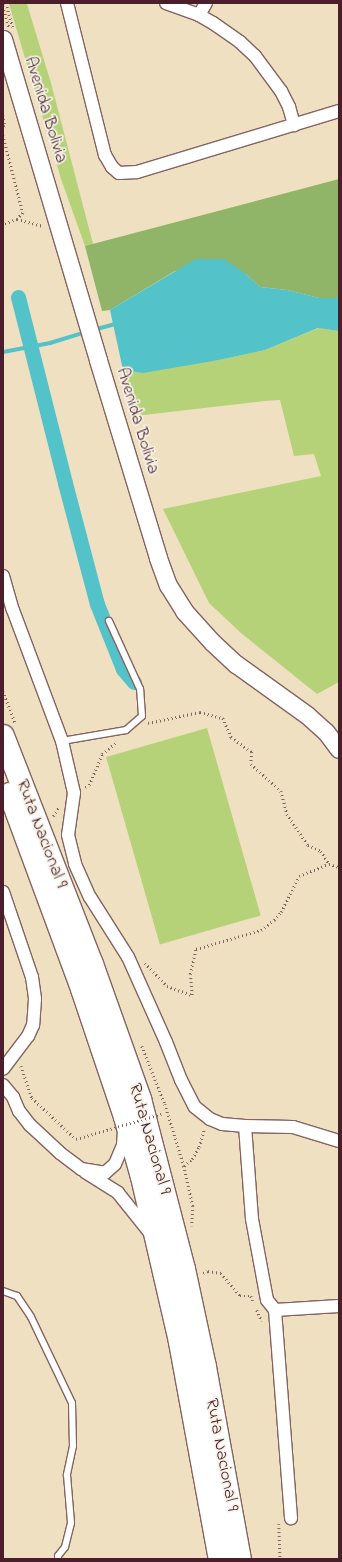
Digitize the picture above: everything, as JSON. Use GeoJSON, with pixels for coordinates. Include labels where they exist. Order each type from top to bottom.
{"type":"FeatureCollection","features":[{"type":"Feature","properties":{"kind":"highway","name":"Ruta Nacional 9"},"geometry":{"type":"LineString","coordinates":[[3,736],[89,957],[140,1099],[184,1269],[205,1367],[240,1559]]}},
{"type":"Feature","properties":{"kind":"highway","name":"Ruta Nacional 9"},"geometry":{"type":"LineString","coordinates":[[3,774],[82,989],[125,1117],[142,1177],[181,1350],[220,1559]]}},
{"type":"Feature","properties":{"kind":"street"},"geometry":{"type":"LineString","coordinates":[[67,3],[105,155],[112,167],[119,173],[137,172],[339,111]]}},
{"type":"Feature","properties":{"kind":"street"},"geometry":{"type":"LineString","coordinates":[[166,3],[199,15],[226,31],[255,56],[281,91],[289,107],[294,125]]}},
{"type":"Feature","properties":{"kind":"street"},"geometry":{"type":"LineString","coordinates":[[199,15],[206,3]]}},
{"type":"Feature","properties":{"kind":"street","name":"Avenida Bolivia"},"geometry":{"type":"LineString","coordinates":[[3,39],[98,360],[158,558],[168,585],[184,611],[197,627],[236,664],[307,715],[326,732],[339,749]]}},
{"type":"Feature","properties":{"kind":"street"},"geometry":{"type":"LineString","coordinates":[[3,576],[13,610],[62,741],[74,793],[68,835],[75,864],[90,898],[128,957],[166,1042],[181,1080],[195,1107],[210,1119],[222,1124],[293,1127],[339,1141]]}},
{"type":"Feature","properties":{"kind":"street"},"geometry":{"type":"LineString","coordinates":[[3,892],[32,977],[35,999],[33,1025],[28,1036],[3,1069]]}},
{"type":"Feature","properties":{"kind":"street"},"geometry":{"type":"LineString","coordinates":[[3,1085],[13,1097],[19,1111],[30,1125],[60,1153],[81,1169],[118,1193],[156,1239]]}},
{"type":"Feature","properties":{"kind":"street"},"geometry":{"type":"LineString","coordinates":[[81,1169],[104,1173],[115,1164],[123,1145],[125,1117]]}},
{"type":"Feature","properties":{"kind":"street"},"geometry":{"type":"LineString","coordinates":[[245,1126],[252,1219],[267,1300],[275,1310],[285,1519]]}},
{"type":"Feature","properties":{"kind":"street"},"geometry":{"type":"LineString","coordinates":[[275,1310],[339,1306]]}},
{"type":"Feature","properties":{"kind":"lane"},"geometry":{"type":"LineString","coordinates":[[62,741],[126,730],[142,716],[140,689],[109,621]]}},
{"type":"Feature","properties":{"kind":"lane"},"geometry":{"type":"LineString","coordinates":[[3,1291],[17,1296],[31,1317],[72,1403],[73,1446],[67,1475],[71,1523],[65,1547],[58,1556],[58,1559]]}},
{"type":"Feature","properties":{"kind":"path"},"geometry":{"type":"LineString","coordinates":[[3,115],[5,126],[3,126]]}},
{"type":"Feature","properties":{"kind":"path"},"geometry":{"type":"LineString","coordinates":[[3,135],[23,213],[16,220],[3,225]]}},
{"type":"Feature","properties":{"kind":"path"},"geometry":{"type":"LineString","coordinates":[[16,220],[42,226],[62,235]]}},
{"type":"Feature","properties":{"kind":"path"},"geometry":{"type":"LineString","coordinates":[[145,723],[200,712],[223,718],[231,737],[252,752],[251,764],[281,791],[287,814],[308,845],[321,851],[329,864]]}},
{"type":"Feature","properties":{"kind":"path"},"geometry":{"type":"LineString","coordinates":[[50,821],[63,800],[89,784],[102,754],[123,738]]}},
{"type":"Feature","properties":{"kind":"path"},"geometry":{"type":"LineString","coordinates":[[128,957],[142,959],[168,986],[192,995],[190,974],[196,949],[261,930],[274,920],[281,912],[298,876],[329,864],[339,867]]}},
{"type":"Feature","properties":{"kind":"path"},"geometry":{"type":"LineString","coordinates":[[16,1053],[32,1098],[76,1139],[161,1114]]}},
{"type":"Feature","properties":{"kind":"path"},"geometry":{"type":"LineString","coordinates":[[184,1166],[192,1159],[199,1147],[201,1134],[210,1119]]}},
{"type":"Feature","properties":{"kind":"path"},"geometry":{"type":"LineString","coordinates":[[188,1209],[193,1206]]}},
{"type":"Feature","properties":{"kind":"path"},"geometry":{"type":"LineString","coordinates":[[200,1273],[208,1271],[221,1273],[240,1296],[251,1296],[254,1303]]}},
{"type":"Feature","properties":{"kind":"path"},"geometry":{"type":"LineString","coordinates":[[257,1309],[262,1322]]}},
{"type":"Feature","properties":{"kind":"path"},"geometry":{"type":"LineString","coordinates":[[280,1559],[285,1519]]}},
{"type":"Feature","properties":{"kind":"green space"},"geometry":{"type":"Polygon","coordinates":[[[9,4],[27,4],[51,83],[93,244],[85,246],[61,179],[9,4]]]}},
{"type":"Feature","properties":{"kind":"green space"},"geometry":{"type":"Polygon","coordinates":[[[339,179],[339,298],[319,298],[287,290],[260,287],[246,274],[175,271],[110,310],[102,311],[85,246],[339,179]]]}},
{"type":"Feature","properties":{"kind":"green space"},"geometry":{"type":"Polygon","coordinates":[[[319,328],[339,331],[339,682],[317,694],[241,633],[209,603],[163,509],[321,476],[314,454],[294,456],[280,400],[135,416],[122,371],[219,360],[265,350],[319,328]]]}},
{"type":"Feature","properties":{"kind":"green space"},"geometry":{"type":"Polygon","coordinates":[[[207,728],[261,915],[160,944],[106,757],[207,728]]]}},
{"type":"Feature","properties":{"kind":"water"},"geometry":{"type":"Polygon","coordinates":[[[196,259],[224,259],[246,274],[260,287],[287,290],[319,298],[339,298],[339,331],[318,328],[265,350],[219,360],[143,373],[123,370],[110,310],[196,259]]]}},
{"type":"Feature","properties":{"kind":"waterway"},"geometry":{"type":"LineString","coordinates":[[18,297],[65,483]]}},
{"type":"Feature","properties":{"kind":"waterway"},"geometry":{"type":"LineString","coordinates":[[93,330],[119,323]]}},
{"type":"Feature","properties":{"kind":"waterway"},"geometry":{"type":"LineString","coordinates":[[3,352],[50,343],[86,332]]}},
{"type":"Feature","properties":{"kind":"waterway"},"geometry":{"type":"LineString","coordinates":[[65,483],[97,604],[123,669],[134,682]]}}]}
